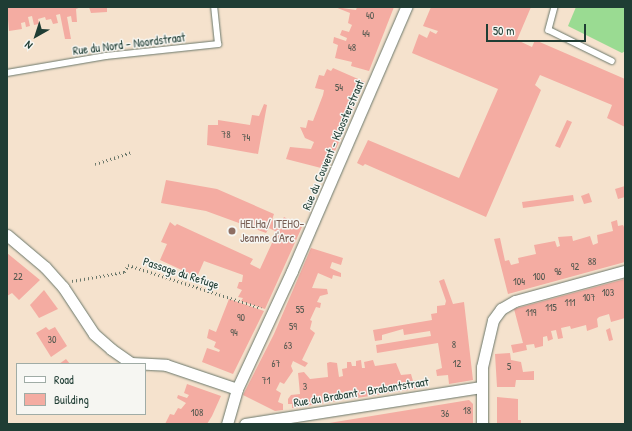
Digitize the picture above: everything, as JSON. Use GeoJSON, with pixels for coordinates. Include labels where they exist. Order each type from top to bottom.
{"type":"FeatureCollection","features":[{"type":"Feature","properties":{"kind":"street","name":"Rue du Couvent - Kloosterstraat"},"geometry":{"type":"LineString","coordinates":[[227,424],[237,389],[274,312],[406,7]]}},
{"type":"Feature","properties":{"kind":"street"},"geometry":{"type":"LineString","coordinates":[[7,235],[45,267],[63,287],[94,334],[111,349],[132,362],[143,363]]}},
{"type":"Feature","properties":{"kind":"street"},"geometry":{"type":"LineString","coordinates":[[482,424],[481,387],[487,338],[493,320],[500,309],[516,301],[625,271]]}},
{"type":"Feature","properties":{"kind":"street"},"geometry":{"type":"LineString","coordinates":[[146,363],[166,365],[237,389]]}},
{"type":"Feature","properties":{"kind":"street","name":"Rue du Brabant - Brabantstraat"},"geometry":{"type":"LineString","coordinates":[[245,424],[481,387]]}},
{"type":"Feature","properties":{"kind":"lane","name":"Rue du Nord - Noordstraat"},"geometry":{"type":"LineString","coordinates":[[7,73],[106,56],[218,44],[214,7]]}},
{"type":"Feature","properties":{"kind":"lane"},"geometry":{"type":"LineString","coordinates":[[555,7],[549,30],[612,60]]}},
{"type":"Feature","properties":{"kind":"path"},"geometry":{"type":"LineString","coordinates":[[94,164],[131,152]]}},
{"type":"Feature","properties":{"kind":"path","name":"Passage du Refuge"},"geometry":{"type":"LineString","coordinates":[[63,287],[72,281],[124,272],[128,265],[274,312]]}},
{"type":"Feature","properties":{"kind":"green space"},"geometry":{"type":"Polygon","coordinates":[[[576,7],[625,7],[625,51],[622,53],[568,26],[576,7]]]}},
{"type":"Feature","properties":{"kind":"building"},"geometry":{"type":"Polygon","coordinates":[[[7,7],[81,7],[76,9],[77,22],[72,22],[71,16],[67,17],[71,39],[65,39],[60,14],[56,15],[58,23],[53,24],[51,19],[46,20],[45,17],[38,19],[39,24],[34,25],[32,16],[28,17],[30,26],[26,27],[25,22],[21,23],[22,29],[9,31],[7,7]]]}},
{"type":"Feature","properties":{"kind":"building"},"geometry":{"type":"Polygon","coordinates":[[[89,7],[107,7],[107,12],[91,13],[89,7]]]}},
{"type":"Feature","properties":{"kind":"building"},"geometry":{"type":"Polygon","coordinates":[[[335,7],[356,10],[357,7],[394,7],[369,71],[351,66],[352,62],[335,58],[338,45],[333,43],[334,37],[346,41],[347,38],[340,35],[342,30],[349,32],[352,25],[348,23],[350,13],[335,7]]]}},
{"type":"Feature","properties":{"kind":"building"},"geometry":{"type":"Polygon","coordinates":[[[431,7],[531,7],[517,40],[532,47],[535,40],[625,79],[625,127],[607,118],[612,105],[540,75],[535,85],[541,90],[486,217],[365,164],[363,166],[357,163],[368,140],[459,178],[498,89],[412,53],[419,34],[427,38],[430,31],[436,34],[438,31],[423,26],[431,7]]]}},
{"type":"Feature","properties":{"kind":"building"},"geometry":{"type":"Polygon","coordinates":[[[333,68],[365,82],[328,167],[325,169],[286,159],[290,147],[311,149],[314,142],[305,138],[300,127],[306,128],[308,120],[313,121],[323,95],[324,90],[315,88],[319,75],[324,76],[327,69],[331,71],[333,68]]]}},
{"type":"Feature","properties":{"kind":"building"},"geometry":{"type":"Polygon","coordinates":[[[264,104],[267,105],[258,154],[207,145],[208,125],[218,125],[218,120],[250,125],[252,115],[259,116],[264,104]]]}},
{"type":"Feature","properties":{"kind":"building"},"geometry":{"type":"Polygon","coordinates":[[[567,120],[572,122],[560,148],[555,146],[567,120]]]}},
{"type":"Feature","properties":{"kind":"building"},"geometry":{"type":"Polygon","coordinates":[[[166,180],[217,189],[274,214],[272,220],[280,224],[284,217],[302,227],[265,309],[241,301],[243,298],[238,297],[242,290],[237,288],[239,282],[242,282],[243,275],[204,261],[197,277],[160,260],[167,244],[161,242],[170,222],[175,226],[177,224],[253,259],[250,264],[260,269],[277,232],[269,228],[266,233],[206,211],[161,203],[166,180]]]}},
{"type":"Feature","properties":{"kind":"building"},"geometry":{"type":"Polygon","coordinates":[[[625,186],[625,197],[618,199],[615,189],[625,186]]]}},
{"type":"Feature","properties":{"kind":"building"},"geometry":{"type":"Polygon","coordinates":[[[589,193],[592,202],[584,204],[581,196],[589,193]]]}},
{"type":"Feature","properties":{"kind":"building"},"geometry":{"type":"Polygon","coordinates":[[[573,195],[574,201],[523,208],[522,202],[573,195]]]}},
{"type":"Feature","properties":{"kind":"building"},"geometry":{"type":"Polygon","coordinates":[[[617,220],[618,226],[623,225],[625,229],[625,262],[508,294],[494,239],[500,238],[505,261],[509,260],[511,265],[519,263],[518,258],[536,254],[534,245],[555,241],[557,247],[560,246],[558,237],[572,236],[573,241],[590,236],[593,245],[598,243],[597,235],[613,231],[611,222],[617,220]]]}},
{"type":"Feature","properties":{"kind":"building"},"geometry":{"type":"Polygon","coordinates":[[[311,248],[343,258],[341,265],[332,262],[330,268],[341,273],[341,277],[333,275],[332,279],[318,273],[312,288],[327,289],[328,294],[320,296],[317,302],[321,303],[320,308],[316,307],[310,320],[312,321],[310,329],[315,333],[302,360],[308,363],[305,367],[293,361],[291,366],[293,371],[284,384],[280,382],[276,390],[281,393],[278,402],[283,404],[283,410],[275,411],[243,395],[274,334],[311,248]]]}},
{"type":"Feature","properties":{"kind":"building"},"geometry":{"type":"Polygon","coordinates":[[[7,253],[40,280],[19,300],[12,293],[7,296],[7,253]]]}},
{"type":"Feature","properties":{"kind":"building"},"geometry":{"type":"Polygon","coordinates":[[[444,279],[453,304],[464,302],[473,380],[449,384],[448,375],[437,376],[436,370],[442,368],[438,343],[377,353],[376,345],[431,336],[430,331],[404,335],[403,329],[382,335],[382,340],[375,341],[373,330],[432,320],[431,314],[437,313],[437,306],[445,305],[446,301],[439,281],[444,279]]]}},
{"type":"Feature","properties":{"kind":"building"},"geometry":{"type":"Polygon","coordinates":[[[625,279],[625,318],[611,322],[609,314],[599,317],[597,319],[598,327],[587,331],[586,325],[571,329],[570,326],[561,328],[563,338],[558,339],[556,330],[551,331],[553,339],[548,341],[547,336],[543,337],[543,346],[535,348],[534,344],[526,345],[527,350],[513,353],[511,345],[523,343],[514,309],[625,279]]]}},
{"type":"Feature","properties":{"kind":"building"},"geometry":{"type":"Polygon","coordinates":[[[44,290],[58,309],[39,318],[30,305],[44,290]]]}},
{"type":"Feature","properties":{"kind":"building"},"geometry":{"type":"Polygon","coordinates":[[[229,299],[264,311],[233,374],[202,362],[207,348],[219,352],[220,350],[214,347],[216,342],[207,338],[209,329],[216,332],[229,299]]]}},
{"type":"Feature","properties":{"kind":"building"},"geometry":{"type":"Polygon","coordinates":[[[46,327],[49,330],[55,327],[67,346],[51,357],[36,333],[46,327]]]}},
{"type":"Feature","properties":{"kind":"building"},"geometry":{"type":"Polygon","coordinates":[[[610,328],[613,340],[609,341],[606,330],[610,328]]]}},
{"type":"Feature","properties":{"kind":"building"},"geometry":{"type":"Polygon","coordinates":[[[510,353],[511,360],[521,362],[523,372],[534,371],[534,380],[516,380],[515,387],[497,387],[495,354],[510,353]]]}},
{"type":"Feature","properties":{"kind":"building"},"geometry":{"type":"Polygon","coordinates":[[[66,359],[69,363],[60,363],[66,359]]]}},
{"type":"Feature","properties":{"kind":"building"},"geometry":{"type":"Polygon","coordinates":[[[361,360],[362,368],[365,368],[364,362],[373,360],[375,366],[396,363],[401,375],[411,374],[413,381],[427,379],[428,387],[292,408],[292,404],[288,404],[288,399],[291,395],[300,394],[298,373],[304,372],[310,379],[328,377],[327,363],[330,362],[337,363],[339,377],[343,376],[342,369],[347,368],[347,362],[351,362],[352,366],[356,366],[356,361],[361,360]]]}},
{"type":"Feature","properties":{"kind":"building"},"geometry":{"type":"Polygon","coordinates":[[[187,384],[221,396],[212,416],[207,424],[165,424],[170,414],[174,415],[178,408],[181,409],[186,403],[177,398],[178,395],[187,398],[189,395],[184,393],[187,384]]]}},
{"type":"Feature","properties":{"kind":"building"},"geometry":{"type":"Polygon","coordinates":[[[497,397],[518,399],[518,420],[521,420],[521,424],[497,424],[497,397]]]}},
{"type":"Feature","properties":{"kind":"building"},"geometry":{"type":"Polygon","coordinates":[[[469,400],[473,404],[473,424],[323,424],[469,400]]]}},
{"type":"Feature","properties":{"kind":"place","name":"HELHa/ ITEHO- Jeanne d'Arc"},"geometry":{"type":"Point","coordinates":[232,231]}}]}
